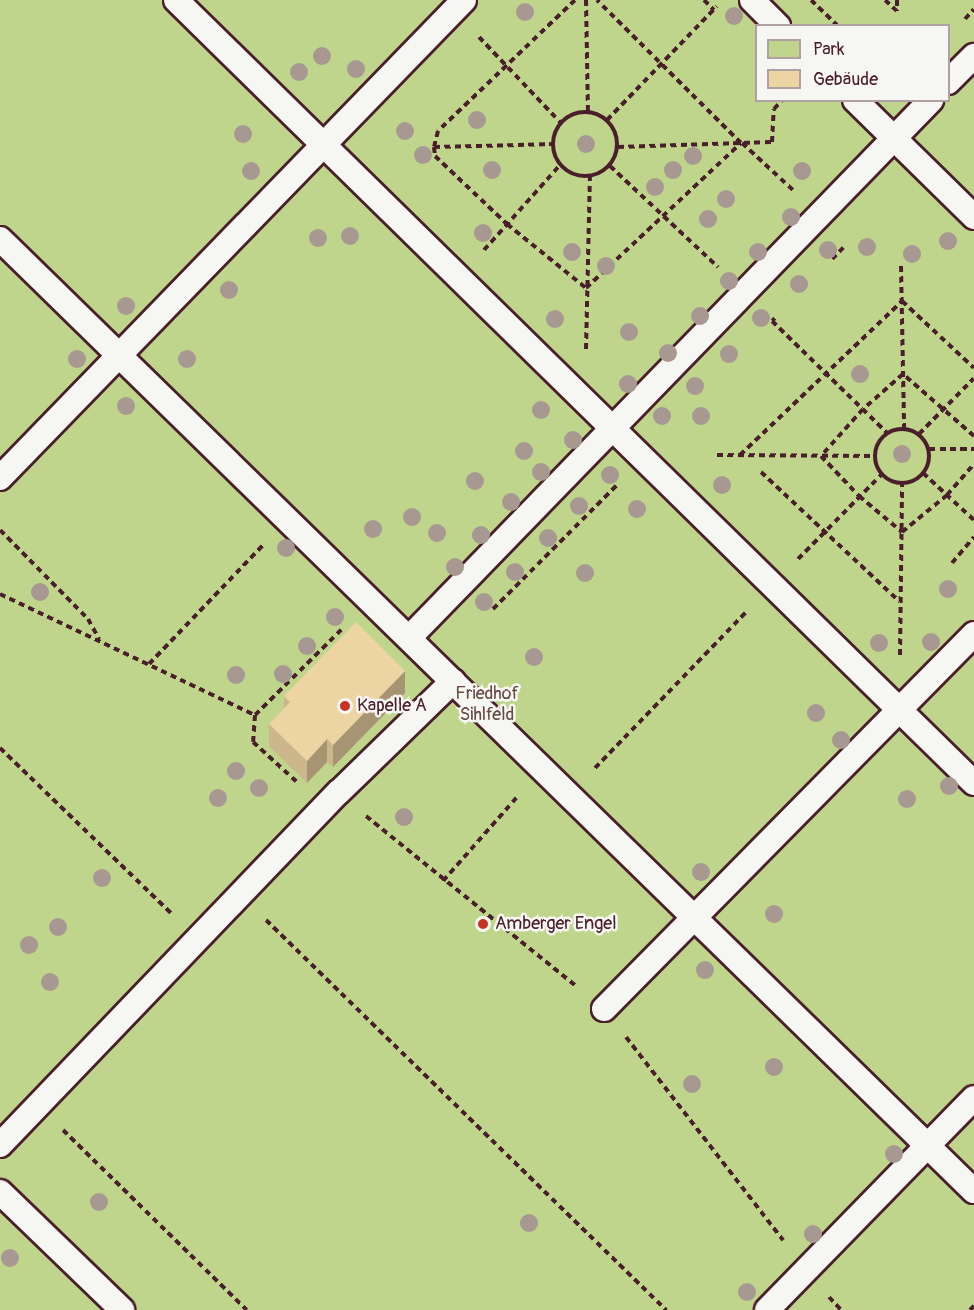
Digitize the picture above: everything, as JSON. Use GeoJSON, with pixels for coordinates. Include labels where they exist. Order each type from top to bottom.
{"type":"FeatureCollection","features":[{"type":"Feature","properties":{"kind":"lane"},"geometry":{"type":"LineString","coordinates":[[176,0],[974,783]]}},
{"type":"Feature","properties":{"kind":"lane"},"geometry":{"type":"LineString","coordinates":[[752,0],[776,24]]}},
{"type":"Feature","properties":{"kind":"lane"},"geometry":{"type":"LineString","coordinates":[[0,478],[459,5]]}},
{"type":"Feature","properties":{"kind":"lane"},"geometry":{"type":"LineString","coordinates":[[950,80],[974,56]]}},
{"type":"Feature","properties":{"kind":"lane"},"geometry":{"type":"LineString","coordinates":[[857,102],[974,217]]}},
{"type":"Feature","properties":{"kind":"lane"},"geometry":{"type":"LineString","coordinates":[[409,638],[929,102]]}},
{"type":"Feature","properties":{"kind":"lane"},"geometry":{"type":"LineString","coordinates":[[0,239],[974,1191]]}},
{"type":"Feature","properties":{"kind":"lane"},"geometry":{"type":"LineString","coordinates":[[604,1009],[974,634]]}},
{"type":"Feature","properties":{"kind":"lane"},"geometry":{"type":"LineString","coordinates":[[0,1145],[242,897],[339,792],[453,681]]}},
{"type":"Feature","properties":{"kind":"lane"},"geometry":{"type":"LineString","coordinates":[[767,1310],[974,1098]]}},
{"type":"Feature","properties":{"kind":"lane"},"geometry":{"type":"LineString","coordinates":[[0,1192],[122,1310]]}},
{"type":"Feature","properties":{"kind":"path"},"geometry":{"type":"LineString","coordinates":[[574,0],[438,131],[434,147],[435,156],[507,224],[586,288]]}},
{"type":"Feature","properties":{"kind":"path"},"geometry":{"type":"LineString","coordinates":[[586,0],[588,112]]}},
{"type":"Feature","properties":{"kind":"path"},"geometry":{"type":"LineString","coordinates":[[597,0],[818,216]]}},
{"type":"Feature","properties":{"kind":"path"},"geometry":{"type":"LineString","coordinates":[[607,120],[723,0]]}},
{"type":"Feature","properties":{"kind":"path"},"geometry":{"type":"LineString","coordinates":[[811,0],[836,24]]}},
{"type":"Feature","properties":{"kind":"path"},"geometry":{"type":"LineString","coordinates":[[885,0],[897,11],[897,0]]}},
{"type":"Feature","properties":{"kind":"path"},"geometry":{"type":"LineString","coordinates":[[459,5],[507,66],[561,123]]}},
{"type":"Feature","properties":{"kind":"path"},"geometry":{"type":"LineString","coordinates":[[618,147],[772,142],[774,109],[780,102]]}},
{"type":"Feature","properties":{"kind":"path"},"geometry":{"type":"LineString","coordinates":[[578,112],[588,112],[607,120],[613,127],[618,147],[610,166],[590,177],[568,172],[560,165],[553,144],[561,123],[578,112]]}},
{"type":"Feature","properties":{"kind":"path"},"geometry":{"type":"LineString","coordinates":[[586,288],[666,218],[741,143]]}},
{"type":"Feature","properties":{"kind":"path"},"geometry":{"type":"LineString","coordinates":[[434,147],[553,144]]}},
{"type":"Feature","properties":{"kind":"path"},"geometry":{"type":"LineString","coordinates":[[459,277],[560,165]]}},
{"type":"Feature","properties":{"kind":"path"},"geometry":{"type":"LineString","coordinates":[[610,166],[717,268],[725,260]]}},
{"type":"Feature","properties":{"kind":"path"},"geometry":{"type":"LineString","coordinates":[[585,401],[590,177]]}},
{"type":"Feature","properties":{"kind":"path"},"geometry":{"type":"LineString","coordinates":[[786,199],[794,192]]}},
{"type":"Feature","properties":{"kind":"path"},"geometry":{"type":"LineString","coordinates":[[827,265],[843,248]]}},
{"type":"Feature","properties":{"kind":"path"},"geometry":{"type":"LineString","coordinates":[[901,266],[904,429]]}},
{"type":"Feature","properties":{"kind":"path"},"geometry":{"type":"LineString","coordinates":[[902,301],[974,368]]}},
{"type":"Feature","properties":{"kind":"path"},"geometry":{"type":"LineString","coordinates":[[740,455],[902,301]]}},
{"type":"Feature","properties":{"kind":"path"},"geometry":{"type":"LineString","coordinates":[[780,313],[772,321],[887,433]]}},
{"type":"Feature","properties":{"kind":"path"},"geometry":{"type":"LineString","coordinates":[[903,374],[945,408],[974,436]]}},
{"type":"Feature","properties":{"kind":"path"},"geometry":{"type":"LineString","coordinates":[[821,456],[863,409],[903,374]]}},
{"type":"Feature","properties":{"kind":"path"},"geometry":{"type":"LineString","coordinates":[[920,434],[974,378]]}},
{"type":"Feature","properties":{"kind":"path"},"geometry":{"type":"LineString","coordinates":[[904,429],[920,434],[928,448],[928,466],[923,473],[902,482],[882,474],[875,456],[887,433],[904,429]]}},
{"type":"Feature","properties":{"kind":"path"},"geometry":{"type":"LineString","coordinates":[[928,448],[974,448]]}},
{"type":"Feature","properties":{"kind":"path"},"geometry":{"type":"LineString","coordinates":[[717,455],[875,456]]}},
{"type":"Feature","properties":{"kind":"path"},"geometry":{"type":"LineString","coordinates":[[821,456],[859,496],[902,532]]}},
{"type":"Feature","properties":{"kind":"path"},"geometry":{"type":"LineString","coordinates":[[487,615],[643,458]]}},
{"type":"Feature","properties":{"kind":"path"},"geometry":{"type":"LineString","coordinates":[[902,532],[947,495],[974,464]]}},
{"type":"Feature","properties":{"kind":"path"},"geometry":{"type":"LineString","coordinates":[[761,472],[823,533],[901,602]]}},
{"type":"Feature","properties":{"kind":"path"},"geometry":{"type":"LineString","coordinates":[[923,473],[974,520]]}},
{"type":"Feature","properties":{"kind":"path"},"geometry":{"type":"LineString","coordinates":[[569,794],[882,474]]}},
{"type":"Feature","properties":{"kind":"path"},"geometry":{"type":"LineString","coordinates":[[900,710],[902,482]]}},
{"type":"Feature","properties":{"kind":"path"},"geometry":{"type":"LineString","coordinates":[[149,664],[288,519]]}},
{"type":"Feature","properties":{"kind":"path"},"geometry":{"type":"LineString","coordinates":[[0,530],[88,619],[100,639]]}},
{"type":"Feature","properties":{"kind":"path"},"geometry":{"type":"LineString","coordinates":[[952,563],[974,537]]}},
{"type":"Feature","properties":{"kind":"path"},"geometry":{"type":"LineString","coordinates":[[0,594],[100,639],[255,715]]}},
{"type":"Feature","properties":{"kind":"path"},"geometry":{"type":"LineString","coordinates":[[371,600],[255,715],[253,742],[312,795],[339,792],[443,881],[604,1009],[806,1270],[840,1310]]}},
{"type":"Feature","properties":{"kind":"path"},"geometry":{"type":"LineString","coordinates":[[0,748],[199,939]]}},
{"type":"Feature","properties":{"kind":"path"},"geometry":{"type":"LineString","coordinates":[[443,881],[542,768]]}},
{"type":"Feature","properties":{"kind":"path"},"geometry":{"type":"LineString","coordinates":[[242,897],[666,1310]]}},
{"type":"Feature","properties":{"kind":"path"},"geometry":{"type":"LineString","coordinates":[[38,1106],[248,1310]]}},
{"type":"Feature","properties":{"kind":"path"},"geometry":{"type":"LineString","coordinates":[[970,1310],[974,1306]]}},
{"type":"Feature","properties":{"kind":"green space","name":"Friedhof Sihlfeld"},"geometry":{"type":"Polygon","coordinates":[[[0,0],[974,0],[974,1310],[0,1310],[0,0]]]}},
{"type":"Feature","properties":{"kind":"building","name":"Kapelle A"},"geometry":{"type":"Polygon","coordinates":[[[356,622],[405,671],[333,745],[327,739],[307,761],[269,724],[290,702],[284,696],[356,622]]]}},
{"type":"Feature","properties":{"kind":"place","name":"Kapelle A"},"geometry":{"type":"Point","coordinates":[345,706]}},
{"type":"Feature","properties":{"kind":"place","name":"Amberger Engel"},"geometry":{"type":"Point","coordinates":[483,924]}}]}
